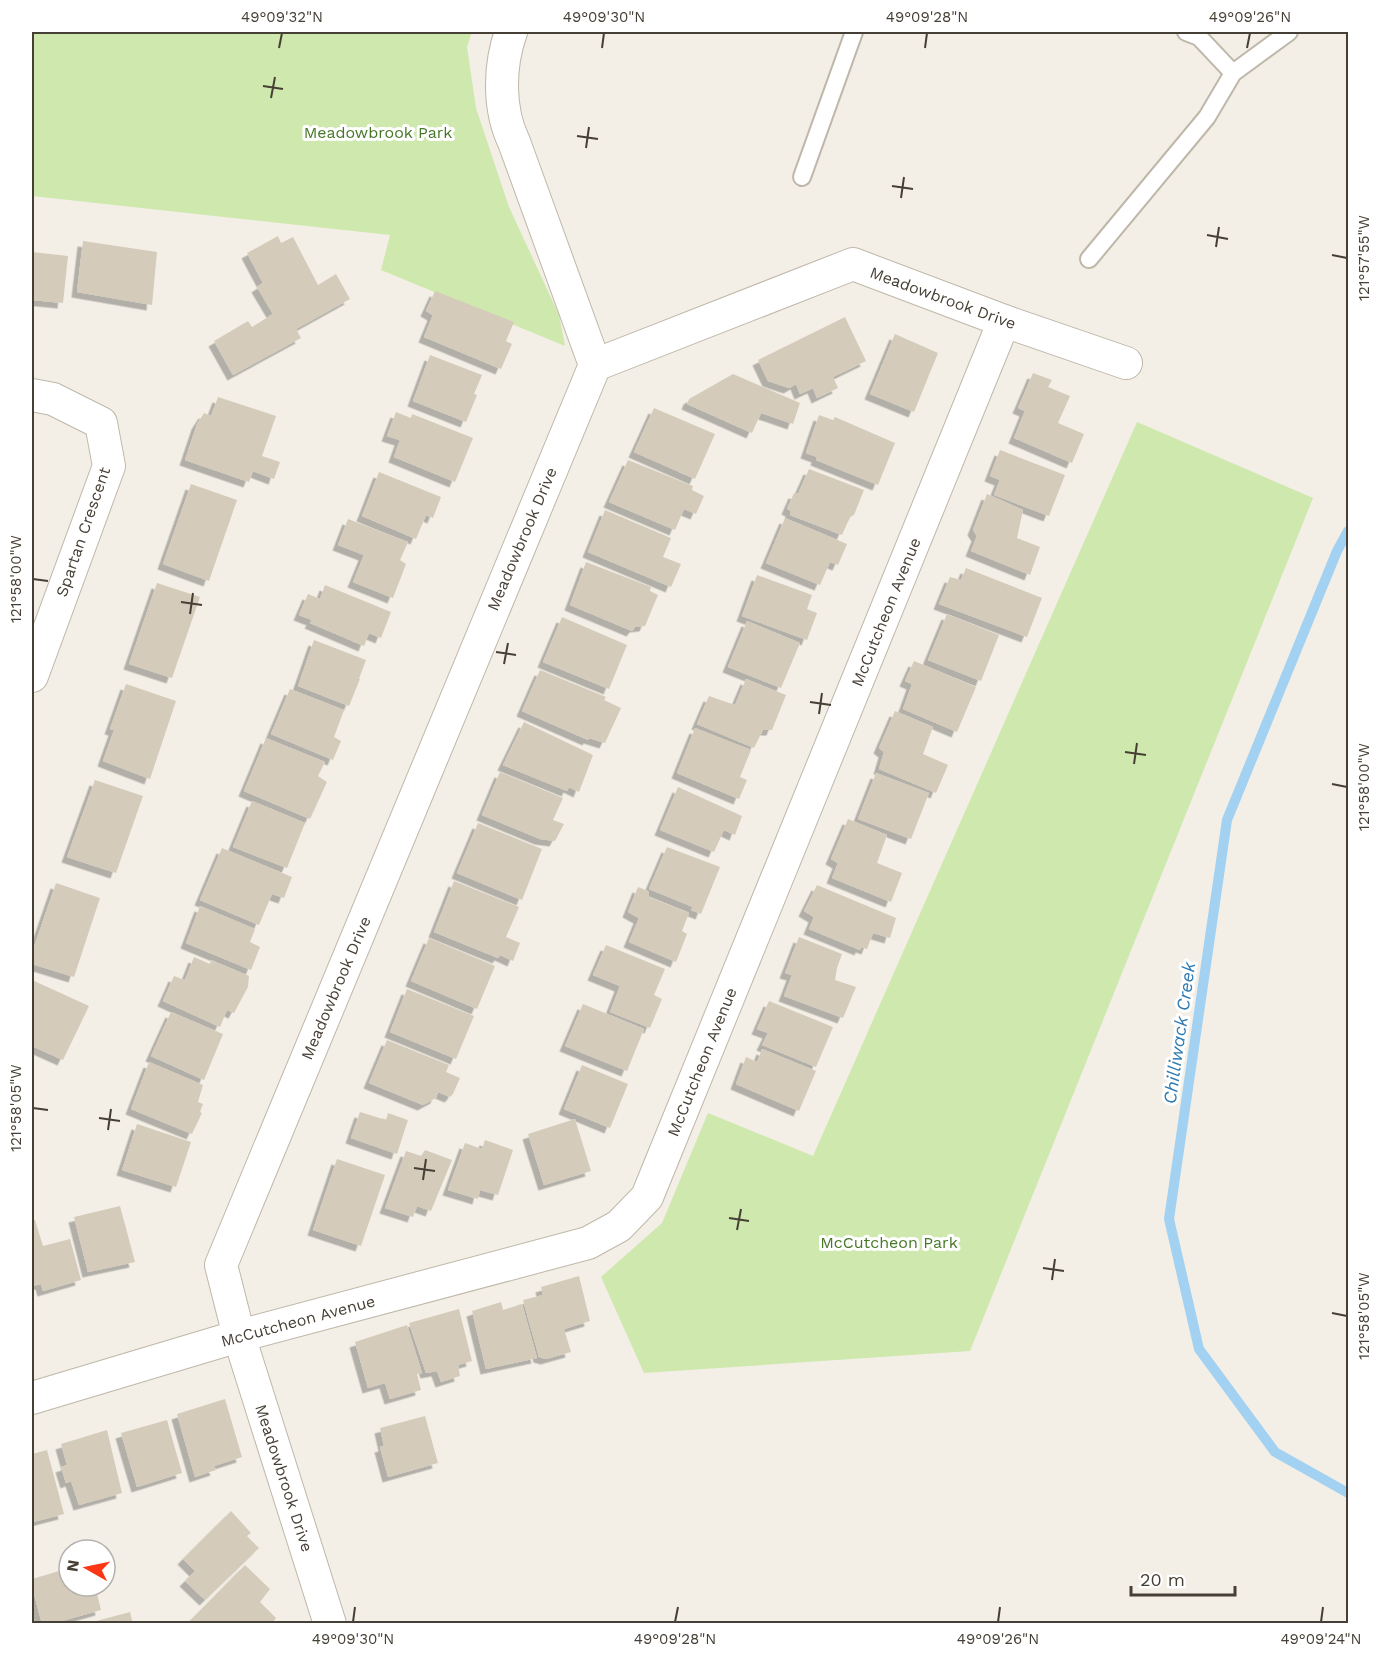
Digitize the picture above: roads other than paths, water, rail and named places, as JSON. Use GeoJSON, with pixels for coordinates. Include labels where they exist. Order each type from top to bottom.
{"type":"FeatureCollection","features":[{"type":"Feature","properties":{"kind":"street"},"geometry":{"type":"LineString","coordinates":[[511,32],[502,81],[507,126],[595,365]]}},
{"type":"Feature","properties":{"kind":"street","name":"Meadowbrook Drive"},"geometry":{"type":"LineString","coordinates":[[330,1623],[239,1336],[221,1265],[595,365],[853,264],[1004,321],[1126,363]]}},
{"type":"Feature","properties":{"kind":"street","name":"McCutcheon Avenue"},"geometry":{"type":"LineString","coordinates":[[32,1398],[239,1336],[588,1243],[619,1226],[647,1197],[1004,321]]}},
{"type":"Feature","properties":{"kind":"street","name":"Spartan Crescent"},"geometry":{"type":"LineString","coordinates":[[32,395],[53,399],[101,423],[110,466],[32,676]]}},
{"type":"Feature","properties":{"kind":"lane"},"geometry":{"type":"LineString","coordinates":[[802,177],[854,32]]}},
{"type":"Feature","properties":{"kind":"lane"},"geometry":{"type":"LineString","coordinates":[[1186,32],[1199,37],[1233,73]]}},
{"type":"Feature","properties":{"kind":"lane"},"geometry":{"type":"LineString","coordinates":[[1089,259],[1207,117],[1233,73],[1289,32]]}},
{"type":"Feature","properties":{"kind":"waterway","name":"Chilliwack Creek"},"geometry":{"type":"LineString","coordinates":[[1348,531],[1337,551],[1227,820],[1169,1219],[1199,1349],[1275,1452],[1348,1493]]}},
{"type":"Feature","properties":{"kind":"park label","name":"Meadowbrook Park"},"geometry":{"type":"Point","coordinates":[378,132]}},
{"type":"Feature","properties":{"kind":"park label","name":"McCutcheon Park"},"geometry":{"type":"Point","coordinates":[889,1242]}}]}
